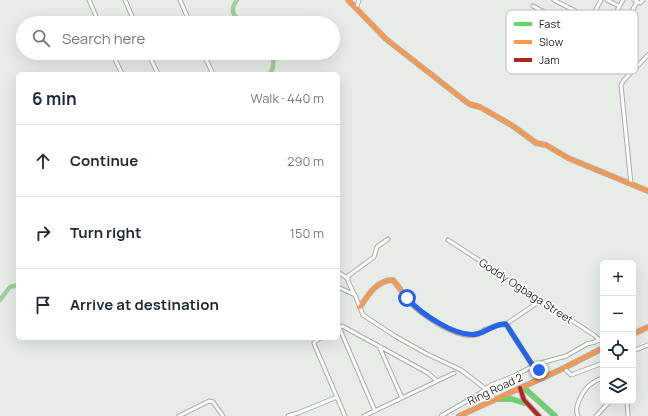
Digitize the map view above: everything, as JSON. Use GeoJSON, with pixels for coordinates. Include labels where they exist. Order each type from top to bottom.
{"type":"FeatureCollection","features":[{"type":"Feature","properties":{"kind":"street"},"geometry":{"type":"LineString","coordinates":[[89,0],[96,16]]}},
{"type":"Feature","properties":{"kind":"street"},"geometry":{"type":"LineString","coordinates":[[125,0],[132,16]]}},
{"type":"Feature","properties":{"kind":"street"},"geometry":{"type":"LineString","coordinates":[[180,0],[187,16]]}},
{"type":"Feature","properties":{"kind":"street"},"geometry":{"type":"LineString","coordinates":[[348,0],[381,34],[409,59],[469,104],[480,107],[513,126],[536,143],[546,145],[568,158],[648,190]]}},
{"type":"Feature","properties":{"kind":"street"},"geometry":{"type":"LineString","coordinates":[[356,9],[359,0]]}},
{"type":"Feature","properties":{"kind":"street"},"geometry":{"type":"LineString","coordinates":[[554,0],[573,10]]}},
{"type":"Feature","properties":{"kind":"street"},"geometry":{"type":"LineString","coordinates":[[596,10],[601,0]]}},
{"type":"Feature","properties":{"kind":"street"},"geometry":{"type":"LineString","coordinates":[[608,0],[619,6]]}},
{"type":"Feature","properties":{"kind":"street"},"geometry":{"type":"LineString","coordinates":[[617,10],[623,0]]}},
{"type":"Feature","properties":{"kind":"street"},"geometry":{"type":"LineString","coordinates":[[631,10],[636,1],[640,3],[643,0]]}},
{"type":"Feature","properties":{"kind":"street"},"geometry":{"type":"LineString","coordinates":[[533,6],[541,10]]}},
{"type":"Feature","properties":{"kind":"street"},"geometry":{"type":"LineString","coordinates":[[638,66],[648,55]]}},
{"type":"Feature","properties":{"kind":"street"},"geometry":{"type":"LineString","coordinates":[[115,60],[121,72]]}},
{"type":"Feature","properties":{"kind":"street"},"geometry":{"type":"LineString","coordinates":[[151,60],[157,72]]}},
{"type":"Feature","properties":{"kind":"street"},"geometry":{"type":"LineString","coordinates":[[206,60],[212,72]]}},
{"type":"Feature","properties":{"kind":"street"},"geometry":{"type":"LineString","coordinates":[[643,61],[648,63]]}},
{"type":"Feature","properties":{"kind":"street"},"geometry":{"type":"LineString","coordinates":[[630,74],[621,85],[631,184]]}},
{"type":"Feature","properties":{"kind":"street"},"geometry":{"type":"LineString","coordinates":[[347,278],[374,257],[377,247],[388,239]]}},
{"type":"Feature","properties":{"kind":"street","name":"Goddy Ogbaga Street"},"geometry":{"type":"LineString","coordinates":[[448,240],[599,339]]}},
{"type":"Feature","properties":{"kind":"street"},"geometry":{"type":"LineString","coordinates":[[340,273],[347,278],[363,315],[382,328],[427,354],[461,370],[485,389],[494,399],[519,400],[539,416]]}},
{"type":"Feature","properties":{"kind":"street"},"geometry":{"type":"LineString","coordinates":[[360,306],[371,290],[390,280],[396,283],[413,305],[456,332],[470,335],[479,334],[501,324],[506,324],[540,301]]}},
{"type":"Feature","properties":{"kind":"street"},"geometry":{"type":"LineString","coordinates":[[340,287],[355,295]]}},
{"type":"Feature","properties":{"kind":"street"},"geometry":{"type":"LineString","coordinates":[[506,324],[535,365],[542,378]]}},
{"type":"Feature","properties":{"kind":"street"},"geometry":{"type":"LineString","coordinates":[[340,328],[344,327],[428,373],[437,381]]}},
{"type":"Feature","properties":{"kind":"street"},"geometry":{"type":"LineString","coordinates":[[636,333],[648,327]]}},
{"type":"Feature","properties":{"kind":"street"},"geometry":{"type":"LineString","coordinates":[[340,332],[375,411]]}},
{"type":"Feature","properties":{"kind":"street"},"geometry":{"type":"LineString","coordinates":[[440,416],[491,385],[521,373],[535,365],[566,356],[599,339]]}},
{"type":"Feature","properties":{"kind":"street"},"geometry":{"type":"LineString","coordinates":[[317,340],[314,343],[345,416]]}},
{"type":"Feature","properties":{"kind":"street"},"geometry":{"type":"LineString","coordinates":[[636,350],[648,345]]}},
{"type":"Feature","properties":{"kind":"street"},"geometry":{"type":"LineString","coordinates":[[378,346],[402,398]]}},
{"type":"Feature","properties":{"kind":"street","name":"Ring Road 2"},"geometry":{"type":"LineString","coordinates":[[459,416],[564,368],[600,350]]}},
{"type":"Feature","properties":{"kind":"street"},"geometry":{"type":"LineString","coordinates":[[564,368],[571,375],[600,364]]}},
{"type":"Feature","properties":{"kind":"street"},"geometry":{"type":"LineString","coordinates":[[364,416],[454,374]]}},
{"type":"Feature","properties":{"kind":"street"},"geometry":{"type":"LineString","coordinates":[[578,416],[576,409],[587,388],[600,380]]}},
{"type":"Feature","properties":{"kind":"street"},"geometry":{"type":"LineString","coordinates":[[521,387],[521,397],[527,406]]}},
{"type":"Feature","properties":{"kind":"street"},"geometry":{"type":"LineString","coordinates":[[521,387],[551,416]]}},
{"type":"Feature","properties":{"kind":"street"},"geometry":{"type":"LineString","coordinates":[[521,387],[555,416]]}},
{"type":"Feature","properties":{"kind":"street"},"geometry":{"type":"LineString","coordinates":[[288,416],[337,397]]}},
{"type":"Feature","properties":{"kind":"street"},"geometry":{"type":"LineString","coordinates":[[179,416],[209,401],[214,402],[223,416]]}},
{"type":"Feature","properties":{"kind":"street"},"geometry":{"type":"LineString","coordinates":[[596,416],[603,411],[606,404]]}},
{"type":"Feature","properties":{"kind":"street"},"geometry":{"type":"LineString","coordinates":[[627,404],[628,416]]}},
{"type":"Feature","properties":{"kind":"waterway"},"geometry":{"type":"LineString","coordinates":[[235,16],[233,8],[237,0]]}},
{"type":"Feature","properties":{"kind":"waterway"},"geometry":{"type":"LineString","coordinates":[[271,72],[274,60]]}},
{"type":"Feature","properties":{"kind":"waterway"},"geometry":{"type":"LineString","coordinates":[[0,300],[10,287],[16,286]]}},
{"type":"Feature","properties":{"kind":"traffic: fast"},"geometry":{"type":"LineString","coordinates":[[485,330],[498,325],[506,324],[533,366]]}},
{"type":"Feature","properties":{"kind":"traffic: fast"},"geometry":{"type":"LineString","coordinates":[[523,387],[555,416]]}},
{"type":"Feature","properties":{"kind":"traffic: fast"},"geometry":{"type":"LineString","coordinates":[[497,399],[512,399],[524,403]]}},
{"type":"Feature","properties":{"kind":"traffic: slow"},"geometry":{"type":"LineString","coordinates":[[348,0],[386,39],[469,104],[480,107],[513,126],[536,143],[546,145],[568,158],[648,191]]}},
{"type":"Feature","properties":{"kind":"traffic: slow"},"geometry":{"type":"LineString","coordinates":[[360,307],[378,285],[393,280],[415,307],[447,328],[455,332],[470,335],[474,335],[485,330]]}},
{"type":"Feature","properties":{"kind":"traffic: slow"},"geometry":{"type":"LineString","coordinates":[[636,333],[648,327]]}},
{"type":"Feature","properties":{"kind":"traffic: slow"},"geometry":{"type":"LineString","coordinates":[[459,416],[564,368],[600,350]]}},
{"type":"Feature","properties":{"kind":"traffic: jam"},"geometry":{"type":"LineString","coordinates":[[520,388],[524,400],[539,416]]}},
{"type":"Feature","properties":{"kind":"route"},"geometry":{"type":"LineString","coordinates":[[407,298],[413,305],[456,332],[470,335],[479,334],[501,324],[506,324],[533,366],[537,364],[539,370]]}}]}
